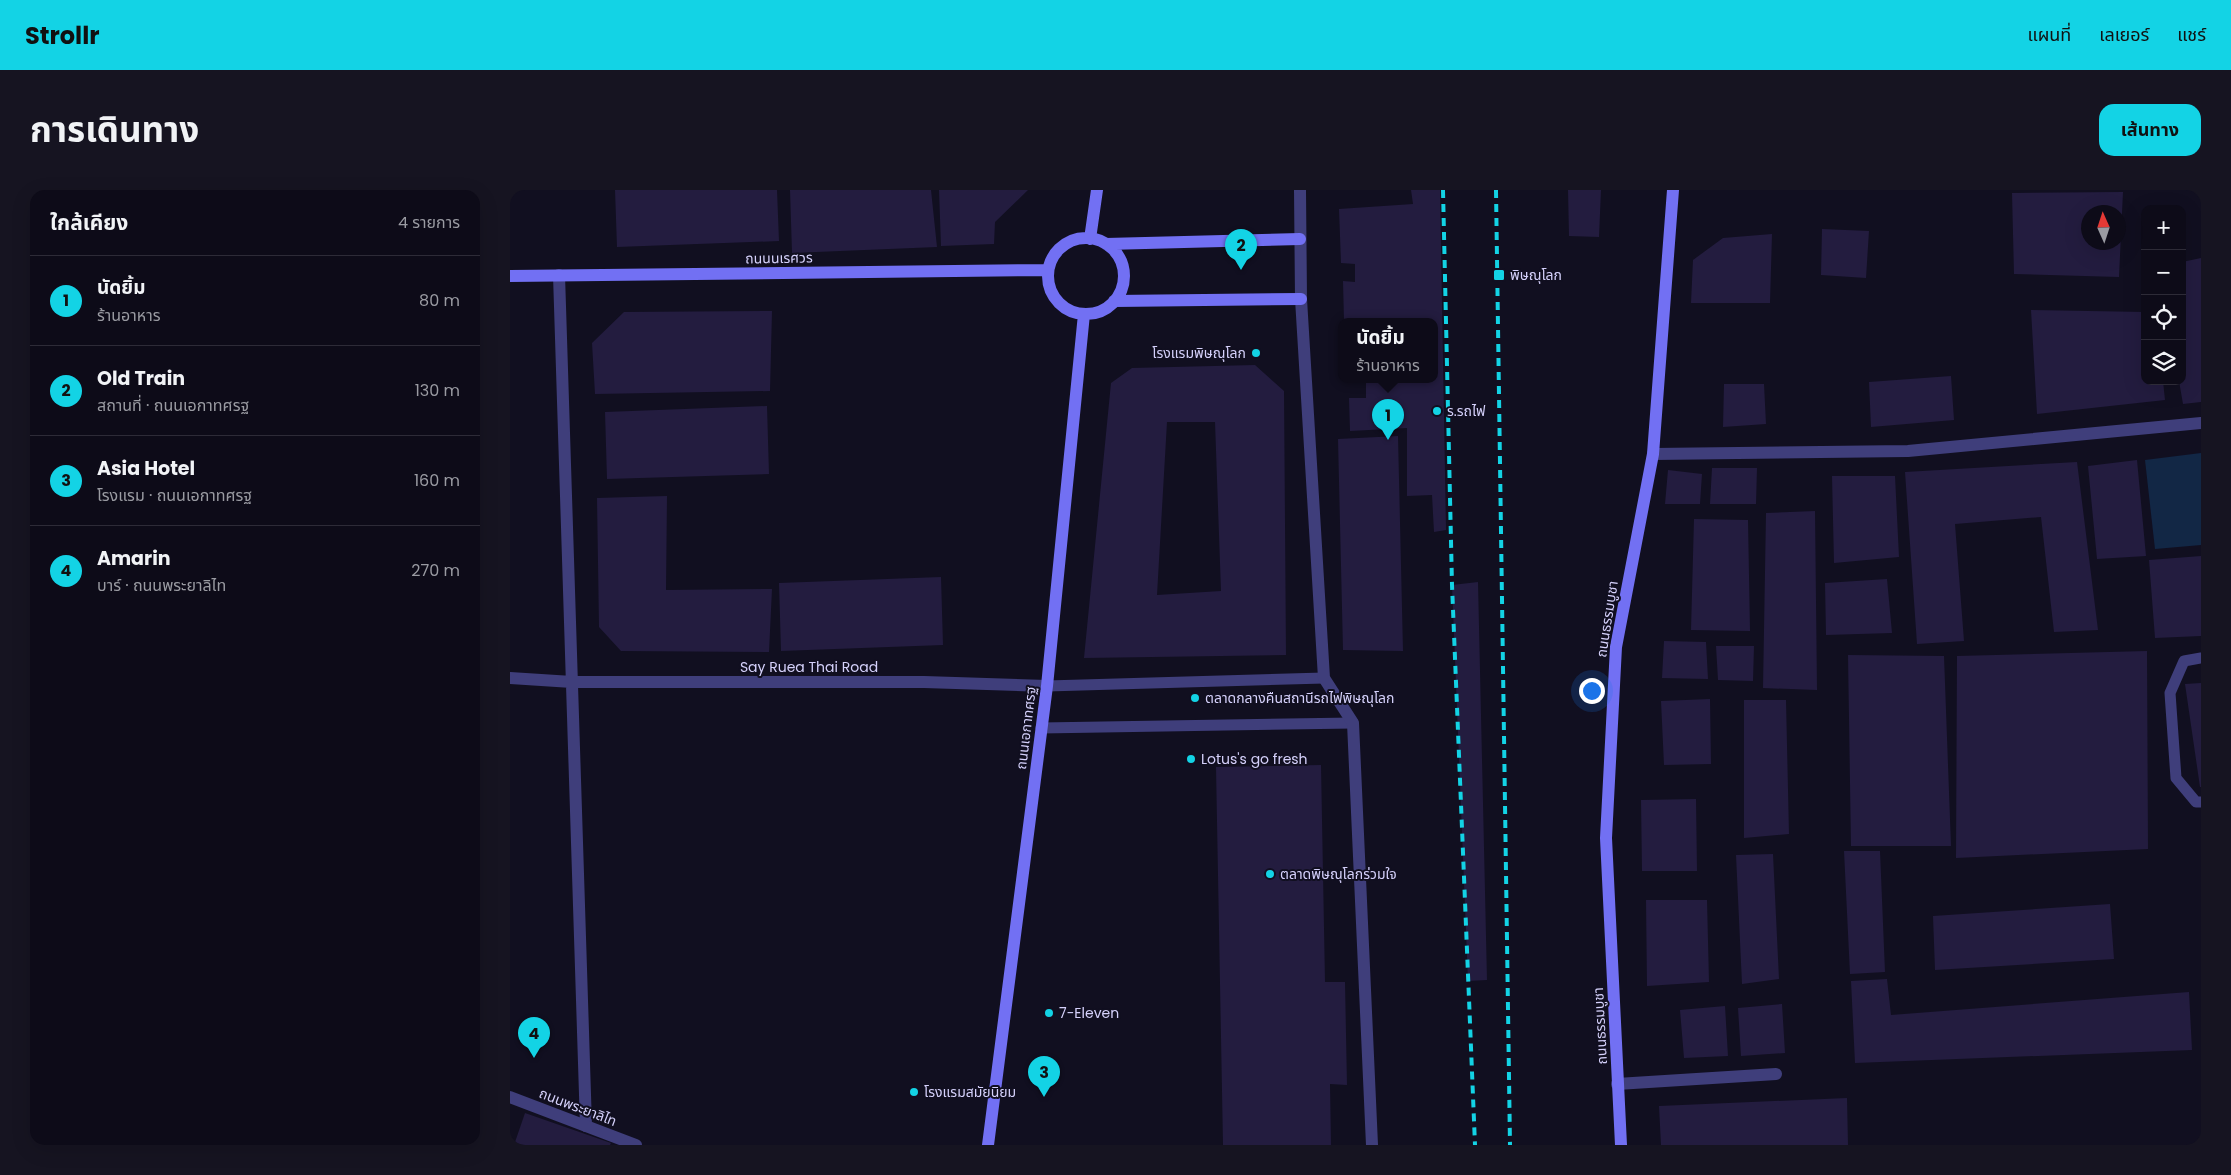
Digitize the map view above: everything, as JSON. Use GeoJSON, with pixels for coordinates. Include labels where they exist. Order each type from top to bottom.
{"type":"FeatureCollection","features":[{"type":"Feature","properties":{"kind":"main road"},"geometry":{"type":"LineString","coordinates":[[1090,238],[1097,190]]}},
{"type":"Feature","properties":{"kind":"main road","name":"ถนนธรรมบูชา"},"geometry":{"type":"LineString","coordinates":[[1621,1145],[1606,838],[1616,647],[1653,454],[1673,190]]}},
{"type":"Feature","properties":{"kind":"main road"},"geometry":{"type":"LineString","coordinates":[[1090,238],[1106,244],[1116,253],[1122,265],[1124,278],[1121,290],[1114,301],[1105,309],[1084,314],[1072,312],[1060,305],[1048,283],[1048,270],[1051,259],[1067,242],[1090,238]]}},
{"type":"Feature","properties":{"kind":"main road"},"geometry":{"type":"LineString","coordinates":[[1106,244],[1300,239]]}},
{"type":"Feature","properties":{"kind":"main road","name":"ถนนนเรศวร"},"geometry":{"type":"LineString","coordinates":[[510,276],[1048,270]]}},
{"type":"Feature","properties":{"kind":"main road"},"geometry":{"type":"LineString","coordinates":[[1114,301],[1300,298]]}},
{"type":"Feature","properties":{"kind":"main road","name":"ถนนเอกาทศรฐ"},"geometry":{"type":"LineString","coordinates":[[988,1145],[1047,686],[1084,314]]}},
{"type":"Feature","properties":{"kind":"street"},"geometry":{"type":"LineString","coordinates":[[1300,190],[1300,298],[1324,678],[1353,723],[1372,1145]]}},
{"type":"Feature","properties":{"kind":"street"},"geometry":{"type":"LineString","coordinates":[[559,275],[586,1126]]}},
{"type":"Feature","properties":{"kind":"street"},"geometry":{"type":"LineString","coordinates":[[1653,454],[1908,451],[2201,424]]}},
{"type":"Feature","properties":{"kind":"street","name":"Say Ruea Thai Road"},"geometry":{"type":"LineString","coordinates":[[510,678],[572,682],[924,682],[1047,686]]}},
{"type":"Feature","properties":{"kind":"street"},"geometry":{"type":"LineString","coordinates":[[1618,1084],[1776,1074]]}},
{"type":"Feature","properties":{"kind":"street","name":"ถนนพระยาลิไท"},"geometry":{"type":"LineString","coordinates":[[510,1097],[636,1145]]}},
{"type":"Feature","properties":{"kind":"lane"},"geometry":{"type":"LineString","coordinates":[[2201,658],[2184,661],[2170,693],[2176,778],[2196,802],[2201,802]]}},
{"type":"Feature","properties":{"kind":"lane"},"geometry":{"type":"LineString","coordinates":[[1047,686],[1324,678]]}},
{"type":"Feature","properties":{"kind":"lane"},"geometry":{"type":"LineString","coordinates":[[1041,728],[1353,723]]}},
{"type":"Feature","properties":{"kind":"water"},"geometry":{"type":"Polygon","coordinates":[[[2201,453],[2201,545],[2155,549],[2145,460],[2201,453]]]}},
{"type":"Feature","properties":{"kind":"building"},"geometry":{"type":"Polygon","coordinates":[[[615,190],[777,190],[779,241],[617,247],[615,190]]]}},
{"type":"Feature","properties":{"kind":"building"},"geometry":{"type":"Polygon","coordinates":[[[790,190],[931,190],[937,247],[792,253],[790,190]]]}},
{"type":"Feature","properties":{"kind":"building"},"geometry":{"type":"Polygon","coordinates":[[[939,190],[1028,190],[995,222],[994,244],[941,246],[939,190]]]}},
{"type":"Feature","properties":{"kind":"building"},"geometry":{"type":"Polygon","coordinates":[[[1411,190],[1440,190],[1446,530],[1434,532],[1432,495],[1407,496],[1407,428],[1350,431],[1349,398],[1366,398],[1366,383],[1438,383],[1438,318],[1344,318],[1343,281],[1355,282],[1355,264],[1341,263],[1339,209],[1413,204],[1411,190]]]}},
{"type":"Feature","properties":{"kind":"building"},"geometry":{"type":"Polygon","coordinates":[[[1568,190],[1601,190],[1599,237],[1569,236],[1568,190]]]}},
{"type":"Feature","properties":{"kind":"building"},"geometry":{"type":"Polygon","coordinates":[[[2123,192],[2122,205],[2081,205],[2081,250],[2120,250],[2119,277],[2014,274],[2012,193],[2123,192]]]}},
{"type":"Feature","properties":{"kind":"building"},"geometry":{"type":"Polygon","coordinates":[[[1822,229],[1869,231],[1866,278],[1821,275],[1822,229]]]}},
{"type":"Feature","properties":{"kind":"building"},"geometry":{"type":"Polygon","coordinates":[[[1772,234],[1770,303],[1691,303],[1693,260],[1723,238],[1772,234]]]}},
{"type":"Feature","properties":{"kind":"building"},"geometry":{"type":"Polygon","coordinates":[[[2201,258],[2201,402],[2183,404],[2180,385],[2186,385],[2186,261],[2201,258]]]}},
{"type":"Feature","properties":{"kind":"building"},"geometry":{"type":"Polygon","coordinates":[[[2031,310],[2141,312],[2141,385],[2163,385],[2165,400],[2037,414],[2031,310]]]}},
{"type":"Feature","properties":{"kind":"building"},"geometry":{"type":"Polygon","coordinates":[[[772,311],[770,391],[595,394],[592,343],[624,312],[772,311]]]}},
{"type":"Feature","properties":{"kind":"building"},"geometry":{"type":"Polygon","coordinates":[[[1255,365],[1284,391],[1286,655],[1084,658],[1111,383],[1132,368],[1255,365]],[[1167,422],[1157,595],[1221,591],[1215,422],[1167,422]]]}},
{"type":"Feature","properties":{"kind":"building"},"geometry":{"type":"Polygon","coordinates":[[[1951,376],[1954,420],[1871,427],[1869,382],[1951,376]]]}},
{"type":"Feature","properties":{"kind":"building"},"geometry":{"type":"Polygon","coordinates":[[[1724,384],[1764,384],[1766,424],[1723,427],[1724,384]]]}},
{"type":"Feature","properties":{"kind":"building"},"geometry":{"type":"Polygon","coordinates":[[[767,406],[769,474],[607,479],[605,412],[767,406]]]}},
{"type":"Feature","properties":{"kind":"building"},"geometry":{"type":"Polygon","coordinates":[[[1398,436],[1403,651],[1343,650],[1338,439],[1398,436]]]}},
{"type":"Feature","properties":{"kind":"building"},"geometry":{"type":"Polygon","coordinates":[[[2137,460],[2146,556],[2097,559],[2088,466],[2137,460]]]}},
{"type":"Feature","properties":{"kind":"building"},"geometry":{"type":"Polygon","coordinates":[[[2077,462],[2098,630],[2054,632],[2041,517],[1955,524],[1964,641],[1917,644],[1905,472],[2077,462]]]}},
{"type":"Feature","properties":{"kind":"building"},"geometry":{"type":"Polygon","coordinates":[[[1712,468],[1757,468],[1756,504],[1710,504],[1712,468]]]}},
{"type":"Feature","properties":{"kind":"building"},"geometry":{"type":"Polygon","coordinates":[[[1668,470],[1702,474],[1700,504],[1665,504],[1668,470]]]}},
{"type":"Feature","properties":{"kind":"building"},"geometry":{"type":"Polygon","coordinates":[[[1832,476],[1895,476],[1899,557],[1834,563],[1832,476]]]}},
{"type":"Feature","properties":{"kind":"building"},"geometry":{"type":"Polygon","coordinates":[[[667,496],[666,590],[772,589],[769,652],[621,651],[599,627],[597,498],[667,496]]]}},
{"type":"Feature","properties":{"kind":"building"},"geometry":{"type":"Polygon","coordinates":[[[1815,511],[1817,690],[1763,688],[1766,513],[1815,511]]]}},
{"type":"Feature","properties":{"kind":"building"},"geometry":{"type":"Polygon","coordinates":[[[1694,519],[1748,520],[1750,631],[1691,630],[1694,519]]]}},
{"type":"Feature","properties":{"kind":"building"},"geometry":{"type":"Polygon","coordinates":[[[2201,556],[2201,636],[2155,638],[2149,560],[2201,556]]]}},
{"type":"Feature","properties":{"kind":"building"},"geometry":{"type":"Polygon","coordinates":[[[941,577],[943,645],[781,651],[779,583],[941,577]]]}},
{"type":"Feature","properties":{"kind":"building"},"geometry":{"type":"Polygon","coordinates":[[[1887,579],[1892,633],[1826,635],[1825,583],[1887,579]]]}},
{"type":"Feature","properties":{"kind":"building"},"geometry":{"type":"Polygon","coordinates":[[[1478,582],[1487,980],[1468,981],[1452,585],[1478,582]]]}},
{"type":"Feature","properties":{"kind":"building"},"geometry":{"type":"Polygon","coordinates":[[[1664,641],[1706,642],[1708,679],[1662,678],[1664,641]]]}},
{"type":"Feature","properties":{"kind":"building"},"geometry":{"type":"Polygon","coordinates":[[[1716,646],[1754,646],[1753,681],[1718,680],[1716,646]]]}},
{"type":"Feature","properties":{"kind":"building"},"geometry":{"type":"Polygon","coordinates":[[[2147,651],[2148,849],[1956,858],[1957,656],[2147,651]]]}},
{"type":"Feature","properties":{"kind":"building"},"geometry":{"type":"Polygon","coordinates":[[[1848,655],[1944,656],[1951,846],[1851,846],[1848,655]]]}},
{"type":"Feature","properties":{"kind":"building"},"geometry":{"type":"Polygon","coordinates":[[[2201,683],[2201,787],[2200,787],[2185,684],[2201,683]]]}},
{"type":"Feature","properties":{"kind":"building"},"geometry":{"type":"Polygon","coordinates":[[[1710,699],[1711,764],[1664,765],[1661,701],[1710,699]]]}},
{"type":"Feature","properties":{"kind":"building"},"geometry":{"type":"Polygon","coordinates":[[[1744,700],[1786,700],[1789,834],[1744,838],[1744,700]]]}},
{"type":"Feature","properties":{"kind":"building","name":"ตลาดพิษณุโลกร่วมใจ"},"geometry":{"type":"Polygon","coordinates":[[[1321,765],[1325,982],[1345,982],[1347,1085],[1330,1084],[1331,1145],[1223,1145],[1216,767],[1321,765]]]}},
{"type":"Feature","properties":{"kind":"building"},"geometry":{"type":"Polygon","coordinates":[[[1696,799],[1697,871],[1642,871],[1641,800],[1696,799]]]}},
{"type":"Feature","properties":{"kind":"building"},"geometry":{"type":"Polygon","coordinates":[[[1844,851],[1880,851],[1885,972],[1850,974],[1844,851]]]}},
{"type":"Feature","properties":{"kind":"building"},"geometry":{"type":"Polygon","coordinates":[[[1773,854],[1779,979],[1742,984],[1736,855],[1773,854]]]}},
{"type":"Feature","properties":{"kind":"building"},"geometry":{"type":"Polygon","coordinates":[[[1646,900],[1707,900],[1709,982],[1647,986],[1646,900]]]}},
{"type":"Feature","properties":{"kind":"building"},"geometry":{"type":"Polygon","coordinates":[[[2110,904],[2114,959],[1935,970],[1933,916],[2110,904]]]}},
{"type":"Feature","properties":{"kind":"building"},"geometry":{"type":"Polygon","coordinates":[[[1887,979],[1891,1015],[2189,992],[2192,1050],[1855,1063],[1851,981],[1887,979]]]}},
{"type":"Feature","properties":{"kind":"building"},"geometry":{"type":"Polygon","coordinates":[[[1782,1004],[1785,1053],[1741,1056],[1738,1008],[1782,1004]]]}},
{"type":"Feature","properties":{"kind":"building"},"geometry":{"type":"Polygon","coordinates":[[[1725,1006],[1728,1056],[1684,1058],[1680,1010],[1725,1006]]]}},
{"type":"Feature","properties":{"kind":"building"},"geometry":{"type":"Polygon","coordinates":[[[1847,1098],[1848,1145],[1661,1145],[1659,1106],[1847,1098]]]}},
{"type":"Feature","properties":{"kind":"building"},"geometry":{"type":"Polygon","coordinates":[[[525,1113],[611,1143],[610,1145],[514,1145],[525,1113]]]}},
{"type":"Feature","properties":{"kind":"railway"},"geometry":{"type":"LineString","coordinates":[[1443,190],[1452,585],[1475,1145]]}},
{"type":"Feature","properties":{"kind":"railway"},"geometry":{"type":"LineString","coordinates":[[1496,190],[1510,1145]]}},
{"type":"Feature","properties":{"kind":"place","name":"Old Train"},"geometry":{"type":"Point","coordinates":[1241,270]}},
{"type":"Feature","properties":{"kind":"place","name":"พิษณุโลก"},"geometry":{"type":"Point","coordinates":[1499,275]}},
{"type":"Feature","properties":{"kind":"place","name":"โรงแรมพิษณุโลก"},"geometry":{"type":"Point","coordinates":[1256,353]}},
{"type":"Feature","properties":{"kind":"place","name":"ร.รถไฟ"},"geometry":{"type":"Point","coordinates":[1437,411]}},
{"type":"Feature","properties":{"kind":"place","name":"นัดยิ้ม"},"geometry":{"type":"Point","coordinates":[1388,440]}},
{"type":"Feature","properties":{"kind":"place","name":"ตลาดกลางคืนสถานีรถไฟพิษณุโลก"},"geometry":{"type":"Point","coordinates":[1195,698]}},
{"type":"Feature","properties":{"kind":"place","name":"Lotus's go fresh"},"geometry":{"type":"Point","coordinates":[1191,759]}},
{"type":"Feature","properties":{"kind":"place","name":"ตลาดพิษณุโลกร่วมใจ"},"geometry":{"type":"Point","coordinates":[1270,874]}},
{"type":"Feature","properties":{"kind":"place","name":"7-Eleven"},"geometry":{"type":"Point","coordinates":[1049,1013]}},
{"type":"Feature","properties":{"kind":"place","name":"Amarin"},"geometry":{"type":"Point","coordinates":[534,1058]}},
{"type":"Feature","properties":{"kind":"place","name":"โรงแรมสมัยนิยม"},"geometry":{"type":"Point","coordinates":[914,1092]}},
{"type":"Feature","properties":{"kind":"place","name":"Asia Hotel"},"geometry":{"type":"Point","coordinates":[1044,1097]}}]}
